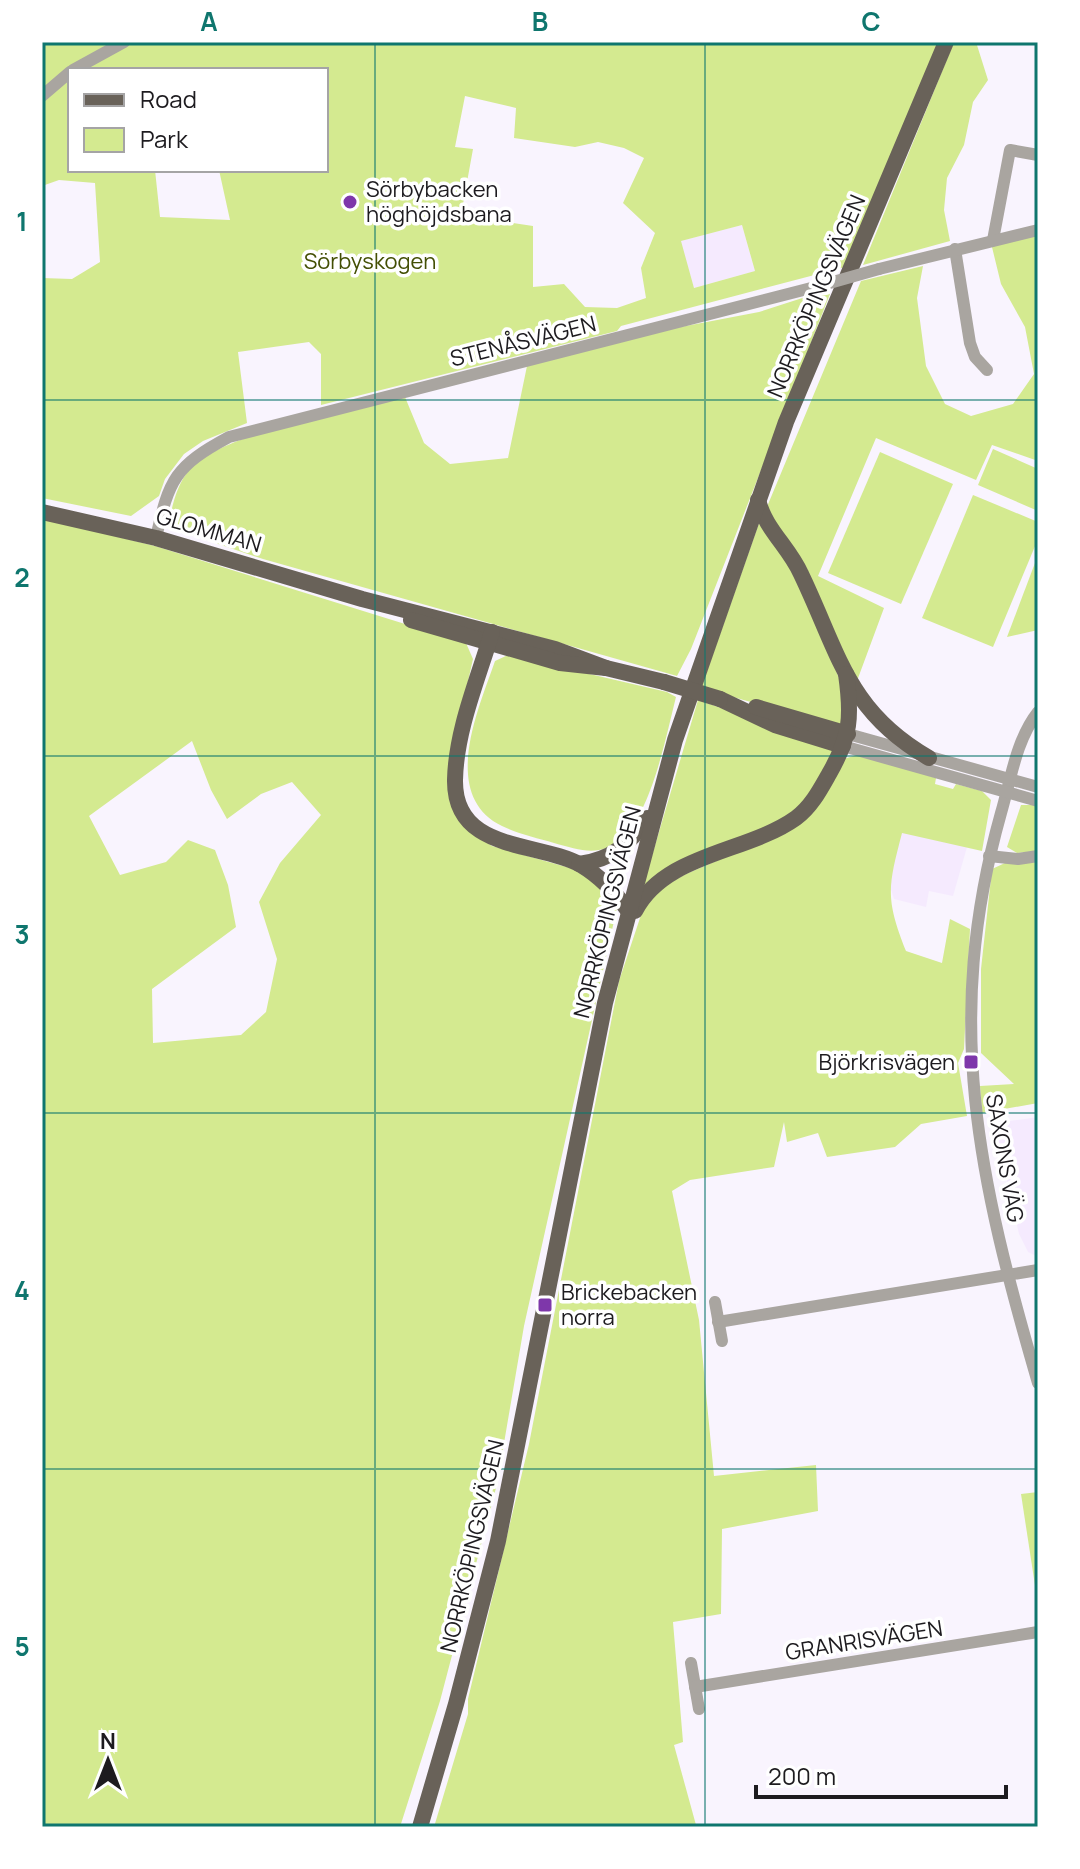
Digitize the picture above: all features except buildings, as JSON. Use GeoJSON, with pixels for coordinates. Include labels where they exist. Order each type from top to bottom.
{"type":"FeatureCollection","features":[{"type":"Feature","properties":{"kind":"main road","name":"NORRKÖPINGSVÄGEN"},"geometry":{"type":"LineString","coordinates":[[420,1827],[498,1541],[582,1103],[658,801],[703,655],[792,409],[946,42]]}},
{"type":"Feature","properties":{"kind":"main road"},"geometry":{"type":"LineString","coordinates":[[758,500],[766,523],[801,573],[863,705],[878,722],[929,758]]}},
{"type":"Feature","properties":{"kind":"main road","name":"GLOMMAN"},"geometry":{"type":"LineString","coordinates":[[42,512],[156,538],[362,599],[417,622],[490,638],[560,663],[606,668],[664,682],[845,740]]}},
{"type":"Feature","properties":{"kind":"main road"},"geometry":{"type":"LineString","coordinates":[[490,638],[460,746],[455,784],[467,816],[489,838],[579,864],[612,889],[629,912]]}},
{"type":"Feature","properties":{"kind":"main road"},"geometry":{"type":"LineString","coordinates":[[625,929],[642,898],[661,881],[783,826],[804,811],[823,785],[845,740],[852,715],[846,674]]}},
{"type":"Feature","properties":{"kind":"main road"},"geometry":{"type":"LineString","coordinates":[[579,864],[607,858],[624,847],[658,801]]}},
{"type":"Feature","properties":{"kind":"street"},"geometry":{"type":"LineString","coordinates":[[76,68],[124,42]]}},
{"type":"Feature","properties":{"kind":"street"},"geometry":{"type":"LineString","coordinates":[[42,96],[68,74]]}},
{"type":"Feature","properties":{"kind":"street"},"geometry":{"type":"LineString","coordinates":[[993,240],[1010,150],[1038,155]]}},
{"type":"Feature","properties":{"kind":"street","name":"STENÅSVÄGEN"},"geometry":{"type":"LineString","coordinates":[[156,538],[165,498],[176,475],[191,458],[229,437],[1038,230]]}},
{"type":"Feature","properties":{"kind":"street"},"geometry":{"type":"LineString","coordinates":[[955,249],[970,343],[975,357],[987,370]]}},
{"type":"Feature","properties":{"kind":"street","name":"SAXONS VÄG"},"geometry":{"type":"LineString","coordinates":[[1035,719],[1008,787],[989,856],[971,976],[971,1062],[982,1167],[1038,1383]]}},
{"type":"Feature","properties":{"kind":"street"},"geometry":{"type":"LineString","coordinates":[[845,740],[929,758],[1038,801]]}},
{"type":"Feature","properties":{"kind":"street"},"geometry":{"type":"LineString","coordinates":[[845,740],[1008,787],[1038,787]]}},
{"type":"Feature","properties":{"kind":"street"},"geometry":{"type":"LineString","coordinates":[[989,856],[1018,859],[1038,856]]}},
{"type":"Feature","properties":{"kind":"street"},"geometry":{"type":"LineString","coordinates":[[718,1322],[1038,1270]]}},
{"type":"Feature","properties":{"kind":"street"},"geometry":{"type":"LineString","coordinates":[[715,1302],[722,1341]]}},
{"type":"Feature","properties":{"kind":"street","name":"GRANRISVÄGEN"},"geometry":{"type":"LineString","coordinates":[[695,1687],[1038,1632]]}},
{"type":"Feature","properties":{"kind":"street"},"geometry":{"type":"LineString","coordinates":[[691,1663],[699,1709]]}},
{"type":"Feature","properties":{"kind":"shaded area"},"geometry":{"type":"Polygon","coordinates":[[[742,225],[755,271],[694,288],[680,241],[742,225]]]}},
{"type":"Feature","properties":{"kind":"shaded area"},"geometry":{"type":"Polygon","coordinates":[[[901,832],[967,847],[953,896],[929,891],[926,907],[894,899],[889,883],[901,832]]]}},
{"type":"Feature","properties":{"kind":"shaded area"},"geometry":{"type":"Polygon","coordinates":[[[1038,1117],[1038,1257],[1028,1252],[1019,1234],[998,1141],[1010,1121],[1038,1117]]]}},
{"type":"Feature","properties":{"kind":"green space","name":"Sörbyskogen"},"geometry":{"type":"Polygon","coordinates":[[[42,42],[939,42],[845,267],[621,326],[617,331],[321,405],[321,354],[309,342],[238,352],[247,423],[203,441],[184,454],[165,479],[159,496],[131,516],[42,498],[42,278],[72,279],[100,262],[95,183],[59,180],[42,186],[42,42]],[[465,96],[455,147],[473,149],[461,215],[533,226],[533,287],[564,284],[585,307],[617,308],[646,298],[641,268],[655,233],[623,203],[644,158],[624,148],[598,142],[575,147],[514,138],[516,108],[465,96]],[[742,225],[681,241],[694,288],[755,271],[742,225]]]}},
{"type":"Feature","properties":{"kind":"green space"},"geometry":{"type":"Polygon","coordinates":[[[954,42],[976,42],[988,80],[973,102],[964,145],[947,178],[944,210],[950,241],[863,265],[954,42]]]}},
{"type":"Feature","properties":{"kind":"green space"},"geometry":{"type":"Polygon","coordinates":[[[1038,233],[1038,461],[992,445],[976,480],[876,438],[818,576],[884,608],[854,689],[764,514],[861,281],[923,266],[917,298],[926,366],[945,404],[971,416],[1013,404],[1034,374],[1025,327],[1001,284],[991,243],[1038,233]]]}},
{"type":"Feature","properties":{"kind":"green space"},"geometry":{"type":"Polygon","coordinates":[[[821,292],[830,294],[691,649],[677,676],[263,559],[168,527],[178,490],[189,470],[205,457],[258,434],[405,397],[424,443],[450,464],[508,458],[527,366],[670,329],[759,312],[821,292]]]}},
{"type":"Feature","properties":{"kind":"green space"},"geometry":{"type":"Polygon","coordinates":[[[993,449],[1038,469],[1038,511],[978,485],[993,449]]]}},
{"type":"Feature","properties":{"kind":"green space"},"geometry":{"type":"Polygon","coordinates":[[[880,452],[953,484],[901,604],[828,573],[880,452]]]}},
{"type":"Feature","properties":{"kind":"green space"},"geometry":{"type":"Polygon","coordinates":[[[973,495],[1038,522],[1038,539],[993,647],[922,618],[973,495]]]}},
{"type":"Feature","properties":{"kind":"green space"},"geometry":{"type":"Polygon","coordinates":[[[42,518],[155,546],[466,643],[473,659],[450,761],[471,831],[492,846],[570,868],[601,883],[618,903],[524,1326],[497,1484],[440,1701],[400,1827],[42,1827],[42,518]],[[192,741],[89,816],[120,875],[166,862],[188,840],[215,850],[228,885],[236,927],[152,989],[153,1043],[241,1035],[266,1012],[277,959],[259,902],[280,863],[321,815],[292,782],[261,794],[227,819],[211,790],[192,741]]]}},
{"type":"Feature","properties":{"kind":"green space"},"geometry":{"type":"Polygon","coordinates":[[[759,523],[798,576],[841,683],[843,728],[701,688],[759,523]]]}},
{"type":"Feature","properties":{"kind":"green space"},"geometry":{"type":"Polygon","coordinates":[[[1038,555],[1038,630],[1007,637],[1038,555]]]}},
{"type":"Feature","properties":{"kind":"green space"},"geometry":{"type":"Polygon","coordinates":[[[508,655],[667,692],[676,697],[650,792],[633,826],[614,844],[598,850],[581,850],[514,831],[483,812],[472,794],[468,773],[469,750],[480,702],[495,661],[508,655]]]}},
{"type":"Feature","properties":{"kind":"green space"},"geometry":{"type":"Polygon","coordinates":[[[698,700],[835,747],[810,795],[790,815],[643,886],[698,700]]]}},
{"type":"Feature","properties":{"kind":"green space"},"geometry":{"type":"Polygon","coordinates":[[[861,754],[936,778],[935,784],[953,789],[956,784],[982,791],[991,800],[982,851],[902,833],[891,892],[895,918],[906,951],[942,963],[950,919],[970,929],[964,1049],[958,1063],[967,1116],[921,1124],[895,1147],[827,1157],[818,1133],[787,1142],[784,1122],[774,1167],[690,1180],[672,1191],[699,1320],[714,1476],[816,1465],[818,1511],[722,1529],[721,1614],[673,1622],[683,1742],[674,1745],[696,1825],[712,1827],[434,1827],[468,1714],[468,1699],[529,1444],[619,981],[642,912],[661,888],[784,832],[843,759],[861,754]]]}},
{"type":"Feature","properties":{"kind":"green space"},"geometry":{"type":"Polygon","coordinates":[[[1021,805],[1038,805],[1038,851],[1017,853],[1007,847],[1021,805]]]}},
{"type":"Feature","properties":{"kind":"green space"},"geometry":{"type":"Polygon","coordinates":[[[1038,862],[1038,1103],[982,1113],[980,1086],[1014,1084],[981,1053],[981,969],[992,869],[1005,863],[1038,862]]]}},
{"type":"Feature","properties":{"kind":"green space"},"geometry":{"type":"Polygon","coordinates":[[[1038,1492],[1038,1605],[1021,1494],[1038,1492]]]}},
{"type":"Feature","properties":{"kind":"place","name":"Sörbybacken höghöjdsbana"},"geometry":{"type":"Point","coordinates":[350,202]}},
{"type":"Feature","properties":{"kind":"place","name":"Björkrisvägen"},"geometry":{"type":"Point","coordinates":[971,1062]}},
{"type":"Feature","properties":{"kind":"place","name":"Brickebacken norra"},"geometry":{"type":"Point","coordinates":[545,1305]}}]}
